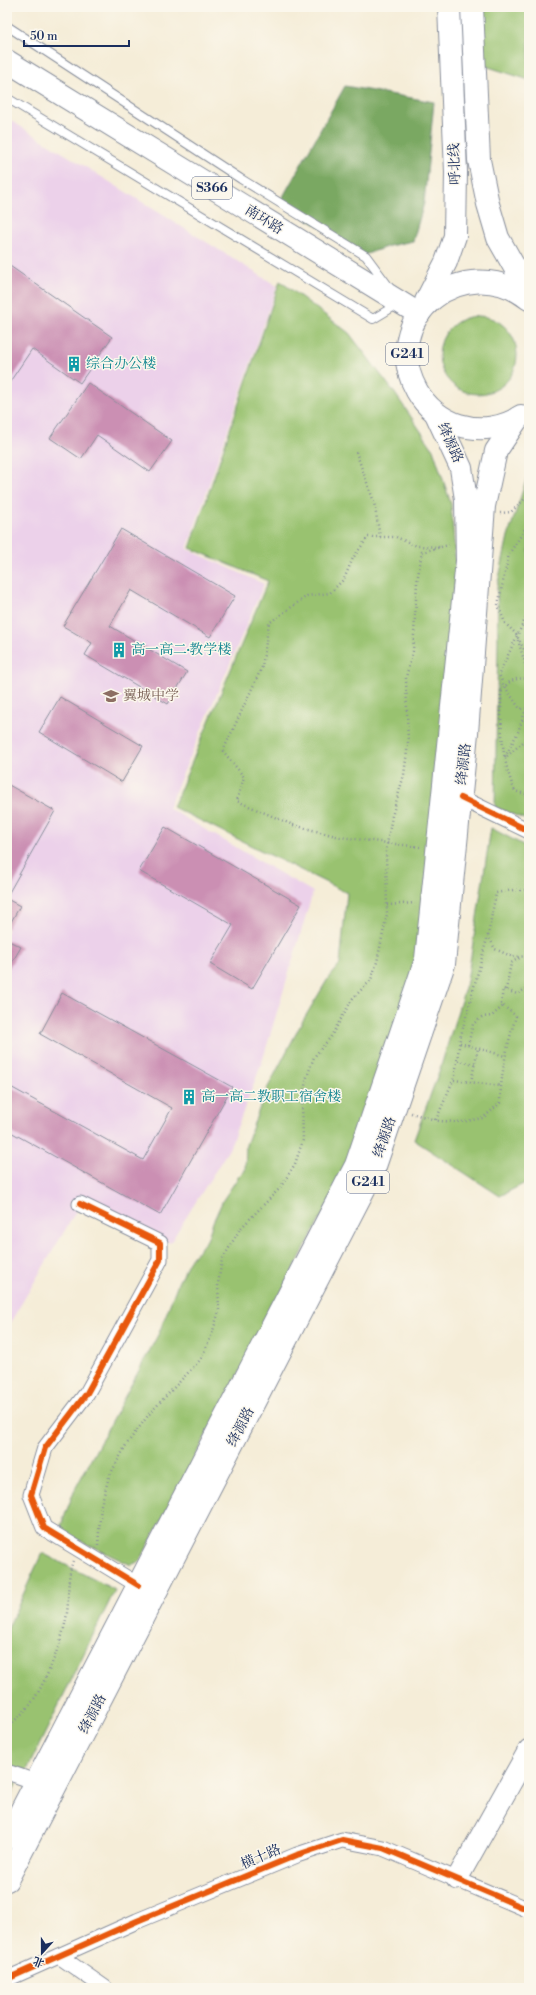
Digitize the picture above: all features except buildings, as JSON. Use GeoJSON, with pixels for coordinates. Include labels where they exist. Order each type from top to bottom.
{"type":"FeatureCollection","features":[{"type":"Feature","properties":{"kind":"main road","name":"呼北线"},"geometry":{"type":"LineString","coordinates":[[448,7],[456,172],[455,236],[434,288],[411,328],[407,343],[407,363],[412,382],[422,400],[436,414],[454,423],[480,428],[506,424],[525,415]]}},
{"type":"Feature","properties":{"kind":"main road","name":"呼北线"},"geometry":{"type":"LineString","coordinates":[[472,7],[479,160],[488,204],[498,238],[529,293]]}},
{"type":"Feature","properties":{"kind":"main road","name":"南环路"},"geometry":{"type":"LineString","coordinates":[[7,62],[419,314]]}},
{"type":"Feature","properties":{"kind":"main road","name":"呼北线"},"geometry":{"type":"LineString","coordinates":[[419,314],[438,295],[449,288],[468,282],[489,281],[510,287],[529,299]]}},
{"type":"Feature","properties":{"kind":"main road","name":"绛源路"},"geometry":{"type":"LineString","coordinates":[[7,1838],[356,1164],[426,960],[467,560],[466,499],[461,468],[436,414]]}},
{"type":"Feature","properties":{"kind":"main road","name":"绛源路"},"geometry":{"type":"LineString","coordinates":[[7,1880],[373,1172],[444,964],[461,798],[483,514],[496,451],[525,415]]}},
{"type":"Feature","properties":{"kind":"street"},"geometry":{"type":"LineString","coordinates":[[461,798],[529,831]]}},
{"type":"Feature","properties":{"kind":"street"},"geometry":{"type":"LineString","coordinates":[[80,1204],[160,1243],[160,1260],[86,1393],[45,1448],[30,1495],[44,1528],[138,1585]]}},
{"type":"Feature","properties":{"kind":"street"},"geometry":{"type":"LineString","coordinates":[[457,1879],[529,1750]]}},
{"type":"Feature","properties":{"kind":"street"},"geometry":{"type":"LineString","coordinates":[[7,1772],[36,1782]]}},
{"type":"Feature","properties":{"kind":"street","name":"横十路"},"geometry":{"type":"LineString","coordinates":[[7,1979],[297,1855],[342,1840],[383,1848],[529,1910]]}},
{"type":"Feature","properties":{"kind":"street"},"geometry":{"type":"LineString","coordinates":[[59,1956],[105,1988]]}},
{"type":"Feature","properties":{"kind":"lane"},"geometry":{"type":"LineString","coordinates":[[7,26],[241,179],[366,256],[400,302],[373,319],[7,98]]}},
{"type":"Feature","properties":{"kind":"path"},"geometry":{"type":"LineString","coordinates":[[356,452],[374,502],[380,537]]}},
{"type":"Feature","properties":{"kind":"path"},"geometry":{"type":"LineString","coordinates":[[483,514],[511,512],[529,495]]}},
{"type":"Feature","properties":{"kind":"path"},"geometry":{"type":"LineString","coordinates":[[529,523],[509,554],[498,605],[506,623],[517,636],[529,659]]}},
{"type":"Feature","properties":{"kind":"path"},"geometry":{"type":"LineString","coordinates":[[437,849],[340,838],[293,825],[237,801],[244,777],[223,751],[262,667],[269,623],[307,596],[330,593],[344,579],[353,558],[368,537],[396,537],[417,546],[445,547]]}},
{"type":"Feature","properties":{"kind":"path"},"geometry":{"type":"LineString","coordinates":[[98,1562],[101,1505],[109,1477],[126,1445],[150,1413],[201,1359],[212,1334],[219,1311],[218,1284],[222,1260],[240,1229],[280,1188],[295,1164],[303,1140],[302,1099],[307,1077],[314,1057],[330,1038],[353,998],[371,980],[377,962],[387,905],[387,843],[392,816],[404,774],[408,743],[406,677],[413,651],[417,582],[422,552],[445,547],[466,540]]}},
{"type":"Feature","properties":{"kind":"path"},"geometry":{"type":"LineString","coordinates":[[528,708],[520,709],[504,686],[499,674],[529,611]]}},
{"type":"Feature","properties":{"kind":"path"},"geometry":{"type":"LineString","coordinates":[[517,636],[529,678],[512,679],[504,686],[501,693],[502,752],[505,758],[506,773],[515,791],[529,795]]}},
{"type":"Feature","properties":{"kind":"path"},"geometry":{"type":"LineString","coordinates":[[505,758],[518,732],[528,708],[529,701]]}},
{"type":"Feature","properties":{"kind":"path"},"geometry":{"type":"LineString","coordinates":[[505,758],[529,737]]}},
{"type":"Feature","properties":{"kind":"path"},"geometry":{"type":"LineString","coordinates":[[436,1120],[454,1080],[460,1043],[488,935],[496,893],[513,890],[529,890]]}},
{"type":"Feature","properties":{"kind":"path"},"geometry":{"type":"LineString","coordinates":[[387,905],[432,901]]}},
{"type":"Feature","properties":{"kind":"path"},"geometry":{"type":"LineString","coordinates":[[488,935],[495,949],[513,957],[529,956]]}},
{"type":"Feature","properties":{"kind":"path"},"geometry":{"type":"LineString","coordinates":[[506,990],[511,963],[521,956]]}},
{"type":"Feature","properties":{"kind":"path"},"geometry":{"type":"LineString","coordinates":[[395,1108],[436,1120],[460,1122],[483,1118],[500,1103],[500,1086],[505,1056],[516,1016],[501,1004],[503,989],[517,994],[529,986]]}},
{"type":"Feature","properties":{"kind":"path"},"geometry":{"type":"LineString","coordinates":[[468,1045],[473,1024],[482,1018],[492,1016],[503,1006]]}},
{"type":"Feature","properties":{"kind":"path"},"geometry":{"type":"LineString","coordinates":[[460,1043],[505,1056]]}},
{"type":"Feature","properties":{"kind":"path"},"geometry":{"type":"LineString","coordinates":[[471,1082],[478,1048]]}},
{"type":"Feature","properties":{"kind":"path"},"geometry":{"type":"LineString","coordinates":[[458,1060],[475,1064]]}},
{"type":"Feature","properties":{"kind":"path"},"geometry":{"type":"LineString","coordinates":[[454,1080],[500,1086]]}},
{"type":"Feature","properties":{"kind":"path"},"geometry":{"type":"LineString","coordinates":[[7,1728],[29,1706],[39,1692],[48,1672],[66,1620],[68,1580],[78,1550]]}},
{"type":"Feature","properties":{"kind":"shaded area","name":"翼城中学"},"geometry":{"type":"Polygon","coordinates":[[[7,118],[277,286],[187,549],[264,584],[168,808],[313,892],[262,1062],[229,1149],[170,1243],[84,1198],[7,1328],[7,118]]]}},
{"type":"Feature","properties":{"kind":"green space"},"geometry":{"type":"Polygon","coordinates":[[[472,7],[529,7],[529,80],[476,63],[472,7]]]}},
{"type":"Feature","properties":{"kind":"green space"},"geometry":{"type":"Polygon","coordinates":[[[345,86],[434,102],[424,203],[413,241],[389,246],[364,255],[280,202],[345,86]]]}},
{"type":"Feature","properties":{"kind":"green space"},"geometry":{"type":"Polygon","coordinates":[[[280,281],[349,333],[394,392],[433,449],[451,504],[456,568],[425,917],[411,987],[348,1166],[140,1561],[131,1565],[59,1531],[74,1491],[159,1333],[178,1283],[189,1261],[207,1240],[223,1200],[239,1176],[245,1171],[246,1145],[265,1093],[302,1022],[329,977],[340,964],[347,893],[173,807],[268,581],[190,548],[280,281]]]}},
{"type":"Feature","properties":{"kind":"green space"},"geometry":{"type":"Polygon","coordinates":[[[478,316],[493,319],[506,327],[514,340],[517,355],[514,370],[506,383],[493,391],[478,394],[463,391],[450,383],[442,370],[439,355],[442,340],[450,327],[463,319],[478,316]]]}},
{"type":"Feature","properties":{"kind":"green space"},"geometry":{"type":"Polygon","coordinates":[[[529,471],[529,821],[495,807],[498,640],[497,587],[508,536],[529,471]]]}},
{"type":"Feature","properties":{"kind":"green space"},"geometry":{"type":"Polygon","coordinates":[[[491,828],[529,848],[529,1181],[500,1196],[414,1140],[441,1066],[467,981],[491,828]]]}},
{"type":"Feature","properties":{"kind":"green space"},"geometry":{"type":"Polygon","coordinates":[[[42,1553],[115,1590],[27,1770],[7,1767],[7,1630],[42,1553]]]}},
{"type":"Feature","properties":{"kind":"green space"},"geometry":{"type":"Polygon","coordinates":[[[7,1780],[16,1784],[7,1804],[7,1780]]]}},
{"type":"Feature","properties":{"kind":"cycle path"},"geometry":{"type":"LineString","coordinates":[[461,798],[529,831]]}},
{"type":"Feature","properties":{"kind":"cycle path"},"geometry":{"type":"LineString","coordinates":[[80,1204],[160,1243],[160,1260],[87,1393],[45,1448],[31,1495],[44,1528],[138,1585]]}},
{"type":"Feature","properties":{"kind":"cycle path"},"geometry":{"type":"LineString","coordinates":[[7,1979],[137,1921],[297,1855],[342,1840],[383,1848],[529,1910]]}},
{"type":"Feature","properties":{"kind":"place","name":"综合办公楼"},"geometry":{"type":"Point","coordinates":[74,364]}},
{"type":"Feature","properties":{"kind":"place","name":"高一高二·教学楼"},"geometry":{"type":"Point","coordinates":[119,650]}},
{"type":"Feature","properties":{"kind":"place","name":"翼城中学"},"geometry":{"type":"Point","coordinates":[111,696]}},
{"type":"Feature","properties":{"kind":"place","name":"高一高二教职工宿舍楼"},"geometry":{"type":"Point","coordinates":[189,1097]}}]}
